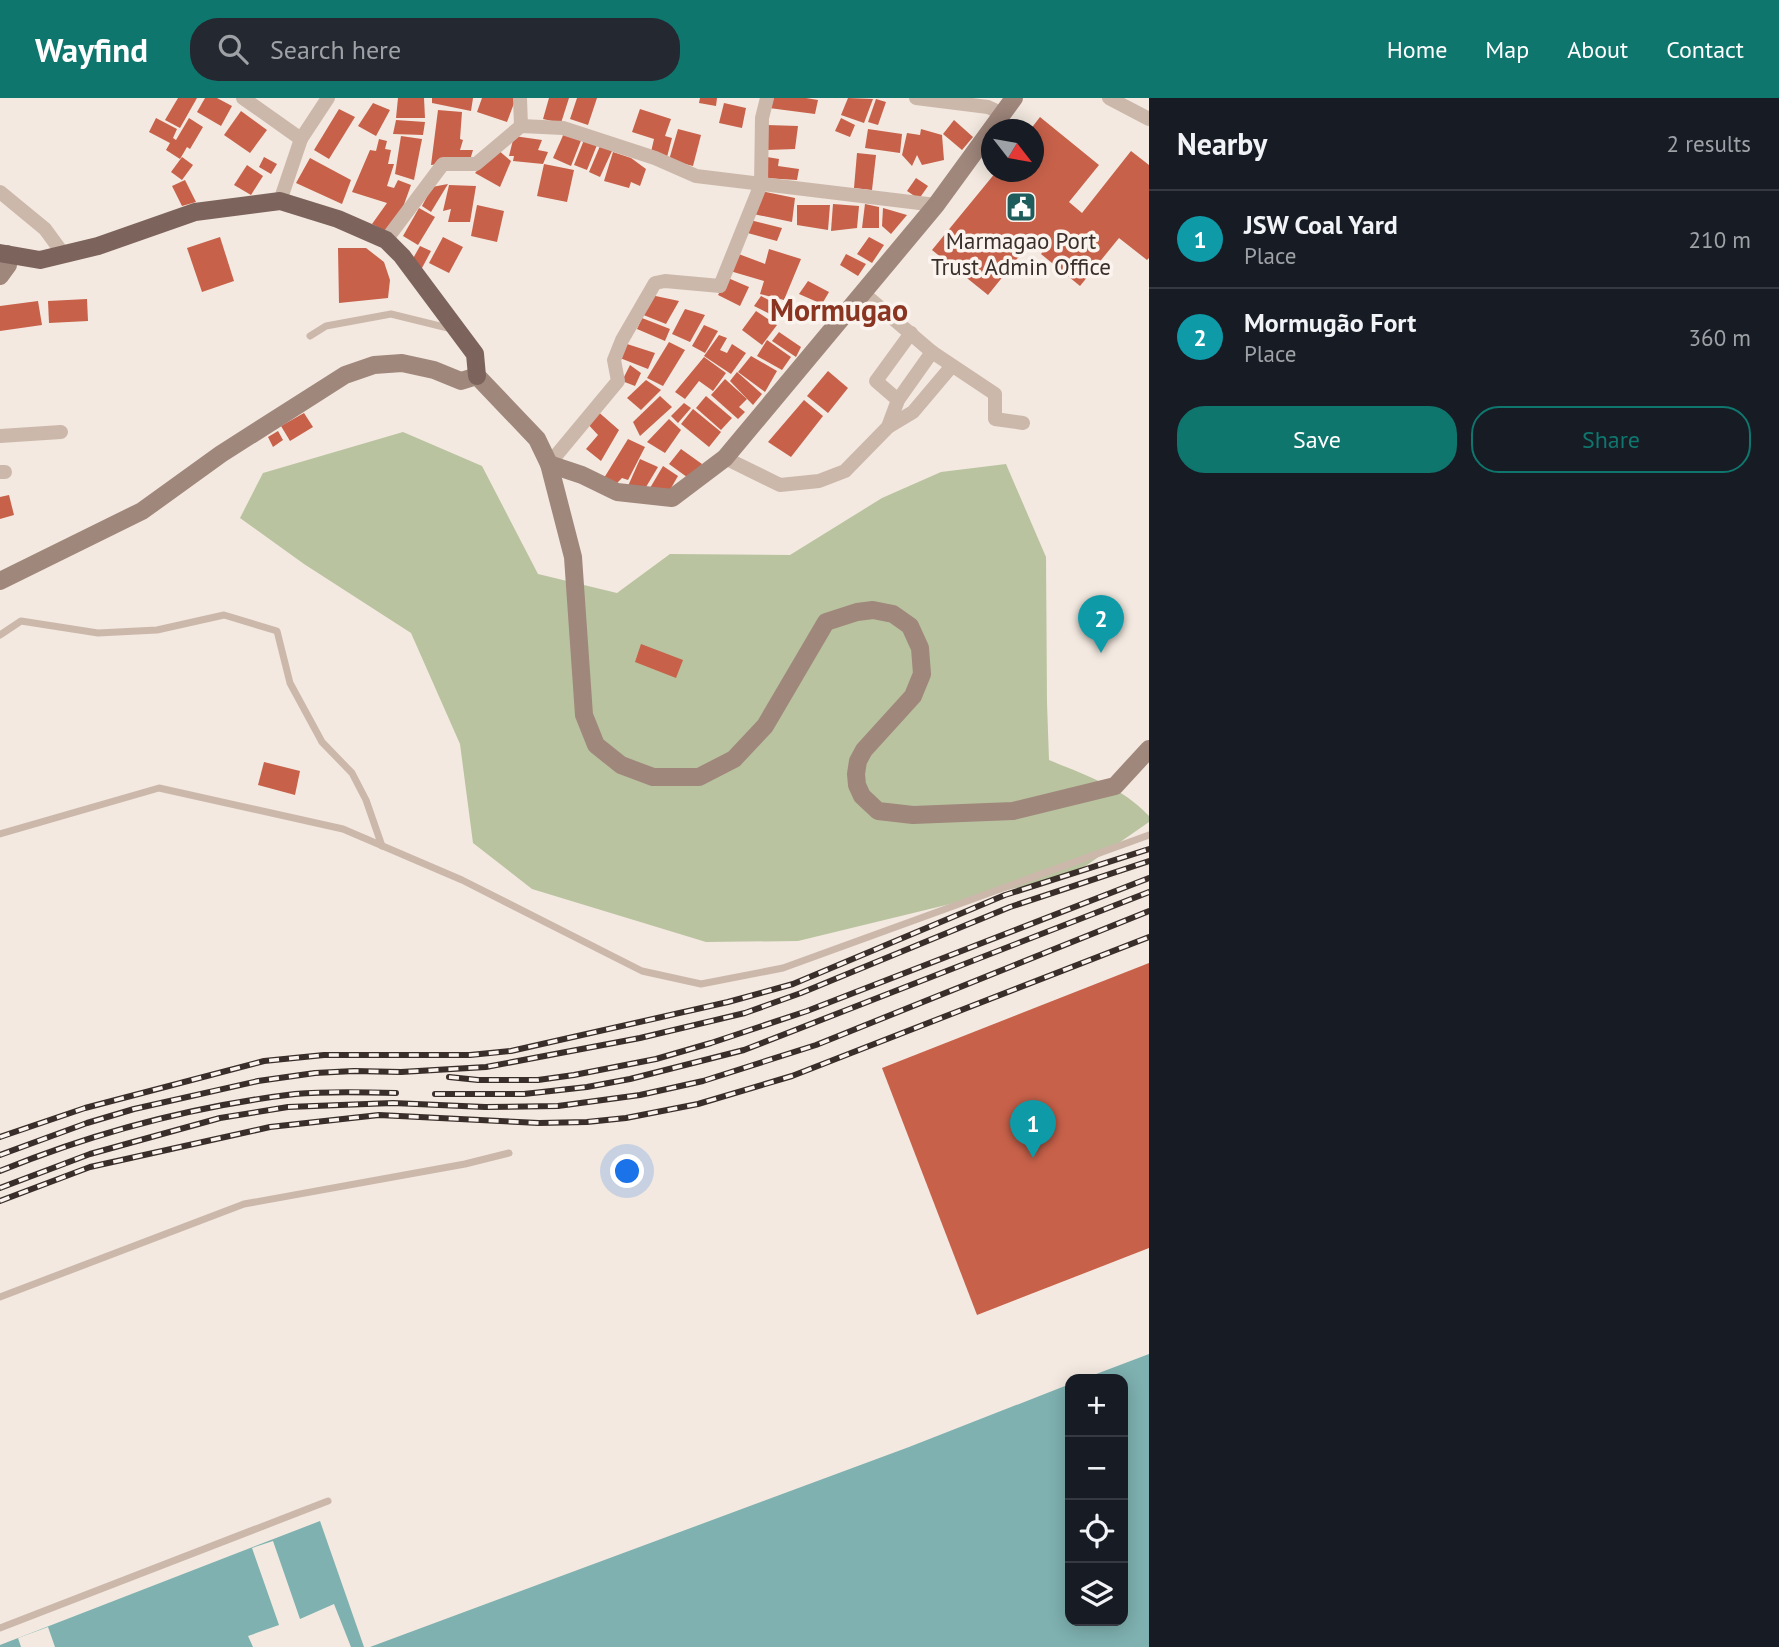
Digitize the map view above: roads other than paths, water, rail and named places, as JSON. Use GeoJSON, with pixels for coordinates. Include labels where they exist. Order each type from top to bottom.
{"type":"FeatureCollection","features":[{"type":"Feature","properties":{"kind":"main road"},"geometry":{"type":"LineString","coordinates":[[2,253],[40,260],[64,255],[195,212],[280,201],[338,219],[386,240],[402,256],[475,354],[477,376]]}},
{"type":"Feature","properties":{"kind":"street"},"geometry":{"type":"LineString","coordinates":[[243,98],[301,139]]}},
{"type":"Feature","properties":{"kind":"street"},"geometry":{"type":"LineString","coordinates":[[280,201],[301,139],[328,98]]}},
{"type":"Feature","properties":{"kind":"street"},"geometry":{"type":"LineString","coordinates":[[520,98],[521,126]]}},
{"type":"Feature","properties":{"kind":"street"},"geometry":{"type":"LineString","coordinates":[[549,464],[618,380],[614,360],[621,340],[655,283],[665,281],[719,286],[761,184],[762,118],[767,98]]}},
{"type":"Feature","properties":{"kind":"street"},"geometry":{"type":"LineString","coordinates":[[916,98],[988,107],[1003,114]]}},
{"type":"Feature","properties":{"kind":"street"},"geometry":{"type":"LineString","coordinates":[[549,464],[582,475],[617,492],[672,498],[725,458],[936,205],[1014,98]]}},
{"type":"Feature","properties":{"kind":"street"},"geometry":{"type":"LineString","coordinates":[[1109,98],[1149,119]]}},
{"type":"Feature","properties":{"kind":"street"},"geometry":{"type":"LineString","coordinates":[[386,240],[443,164],[476,164],[521,126],[564,128],[655,158],[696,176],[936,205]]}},
{"type":"Feature","properties":{"kind":"street"},"geometry":{"type":"LineString","coordinates":[[0,192],[45,229],[64,255]]}},
{"type":"Feature","properties":{"kind":"street"},"geometry":{"type":"LineString","coordinates":[[0,276],[8,265],[2,253]]}},
{"type":"Feature","properties":{"kind":"street"},"geometry":{"type":"LineString","coordinates":[[862,292],[951,367],[995,394],[995,419],[1023,424]]}},
{"type":"Feature","properties":{"kind":"street"},"geometry":{"type":"LineString","coordinates":[[898,400],[876,381],[911,333]]}},
{"type":"Feature","properties":{"kind":"street"},"geometry":{"type":"LineString","coordinates":[[888,427],[898,400],[932,352]]}},
{"type":"Feature","properties":{"kind":"street"},"geometry":{"type":"LineString","coordinates":[[0,581],[142,511],[221,454],[345,375],[374,365],[402,363],[433,370],[461,381],[477,376],[537,439],[549,464],[573,557],[584,715],[596,745],[621,765],[653,777],[699,777],[734,759],[765,726],[826,622],[873,610],[893,614],[910,625],[920,649],[922,674],[913,696],[864,750],[858,761],[857,785],[862,796],[878,811],[913,814],[1013,811],[1115,786],[1149,749]]}},
{"type":"Feature","properties":{"kind":"street"},"geometry":{"type":"LineString","coordinates":[[725,458],[780,485],[819,481],[845,471],[888,427],[913,412],[951,367]]}},
{"type":"Feature","properties":{"kind":"street"},"geometry":{"type":"LineString","coordinates":[[0,436],[61,432]]}},
{"type":"Feature","properties":{"kind":"lane"},"geometry":{"type":"LineString","coordinates":[[310,336],[326,326],[391,314],[457,330]]}},
{"type":"Feature","properties":{"kind":"lane"},"geometry":{"type":"LineString","coordinates":[[0,635],[21,621],[98,633],[157,630],[224,615],[277,631],[290,683],[322,741],[352,773],[366,800],[382,846]]}},
{"type":"Feature","properties":{"kind":"lane"},"geometry":{"type":"LineString","coordinates":[[0,834],[159,788],[343,829],[462,880],[642,971],[701,984],[783,968],[1149,835]]}},
{"type":"Feature","properties":{"kind":"lane"},"geometry":{"type":"LineString","coordinates":[[0,1297],[244,1204],[465,1164],[509,1153]]}},
{"type":"Feature","properties":{"kind":"lane"},"geometry":{"type":"LineString","coordinates":[[0,1628],[328,1501]]}},
{"type":"Feature","properties":{"kind":"water"},"geometry":{"type":"Polygon","coordinates":[[[1149,1354],[1149,1647],[370,1647],[909,1447],[1065,1386],[1065,1626],[1128,1626],[1128,1374],[1096,1374],[1149,1354]]]}},
{"type":"Feature","properties":{"kind":"water"},"geometry":{"type":"Polygon","coordinates":[[[320,1521],[364,1647],[0,1647],[0,1645],[320,1521]]]}},
{"type":"Feature","properties":{"kind":"railway"},"geometry":{"type":"LineString","coordinates":[[0,1137],[85,1108],[264,1061],[324,1055],[470,1055],[511,1051],[728,1002],[793,984],[1005,895],[1149,849]]}},
{"type":"Feature","properties":{"kind":"railway"},"geometry":{"type":"LineString","coordinates":[[0,1155],[134,1109],[258,1081],[315,1073],[486,1067],[640,1038],[745,1013],[801,993],[1010,907],[1149,861]]}},
{"type":"Feature","properties":{"kind":"railway"},"geometry":{"type":"LineString","coordinates":[[449,1077],[538,1080],[656,1059],[807,1011],[1149,878]]}},
{"type":"Feature","properties":{"kind":"railway"},"geometry":{"type":"LineString","coordinates":[[435,1094],[524,1094],[587,1087],[744,1050],[1149,892]]}},
{"type":"Feature","properties":{"kind":"railway"},"geometry":{"type":"LineString","coordinates":[[0,1188],[90,1154],[220,1118],[288,1107],[393,1103],[485,1107],[558,1106],[640,1095],[703,1081],[816,1045],[1149,911]]}},
{"type":"Feature","properties":{"kind":"railway"},"geometry":{"type":"LineString","coordinates":[[0,1201],[90,1167],[270,1127],[379,1115],[539,1123],[587,1122],[626,1118],[698,1104],[792,1076],[1149,937]]}},
{"type":"Feature","properties":{"kind":"railway"},"geometry":{"type":"LineString","coordinates":[[0,1171],[108,1133],[220,1106],[307,1093],[396,1093]]}},
{"type":"Feature","properties":{"kind":"place","name":"Marmagao Port Trust Admin Office"},"geometry":{"type":"Point","coordinates":[1021,207]}},
{"type":"Feature","properties":{"kind":"place","name":"Mormugão Fort"},"geometry":{"type":"Point","coordinates":[1101,653]}},
{"type":"Feature","properties":{"kind":"place","name":"JSW Coal Yard"},"geometry":{"type":"Point","coordinates":[1033,1158]}},
{"type":"Feature","properties":{"kind":"district","name":"Mormugao"},"geometry":{"type":"Point","coordinates":[839,311]}}]}
